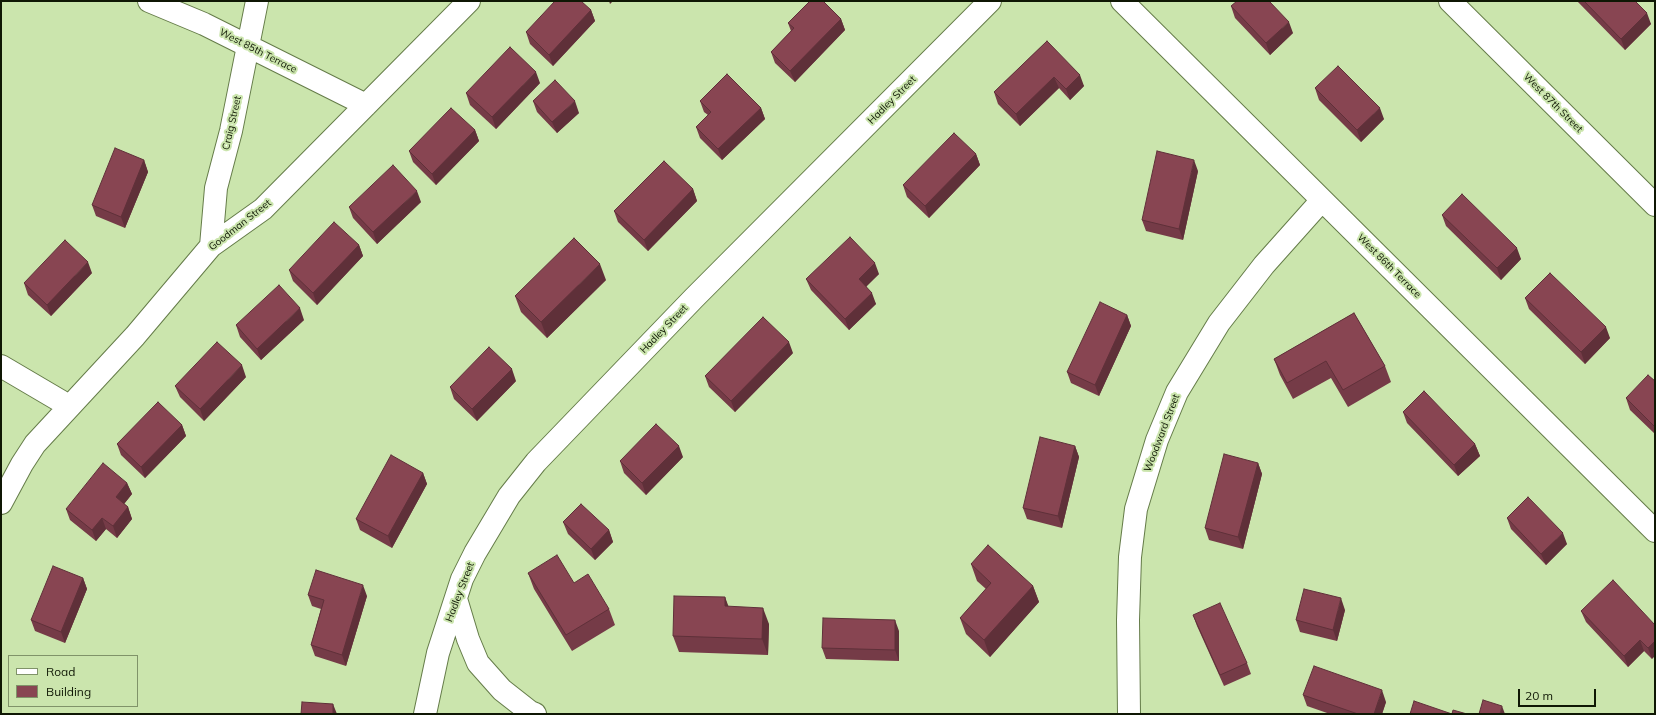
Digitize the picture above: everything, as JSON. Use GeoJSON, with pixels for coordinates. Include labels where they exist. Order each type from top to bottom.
{"type":"FeatureCollection","features":[{"type":"Feature","properties":{"kind":"street","name":"West 85th Terrace"},"geometry":{"type":"LineString","coordinates":[[149,1],[204,24],[366,106]]}},
{"type":"Feature","properties":{"kind":"street","name":"Craig Street"},"geometry":{"type":"LineString","coordinates":[[211,246],[216,188],[231,131],[257,1]]}},
{"type":"Feature","properties":{"kind":"street","name":"Goodman Street"},"geometry":{"type":"LineString","coordinates":[[1,503],[22,464],[35,444],[135,336],[211,246],[263,209],[469,1]]}},
{"type":"Feature","properties":{"kind":"street","name":"Hadley Street"},"geometry":{"type":"LineString","coordinates":[[425,714],[438,653],[462,579],[475,553],[509,496],[536,462],[694,298],[990,1]]}},
{"type":"Feature","properties":{"kind":"street","name":"West 86th Terrace"},"geometry":{"type":"LineString","coordinates":[[1122,1],[1259,135],[1322,200],[1655,530]]}},
{"type":"Feature","properties":{"kind":"street","name":"West 87th Street"},"geometry":{"type":"LineString","coordinates":[[1450,1],[1655,205]]}},
{"type":"Feature","properties":{"kind":"street","name":"Woodward Street"},"geometry":{"type":"LineString","coordinates":[[1129,714],[1128,620],[1130,557],[1136,509],[1144,478],[1157,440],[1178,392],[1219,323],[1264,265],[1322,200]]}},
{"type":"Feature","properties":{"kind":"street"},"geometry":{"type":"LineString","coordinates":[[1,366],[69,406]]}},
{"type":"Feature","properties":{"kind":"street"},"geometry":{"type":"LineString","coordinates":[[456,599],[468,640],[478,663],[502,690],[530,712],[535,714]]}},
{"type":"Feature","properties":{"kind":"building"},"geometry":{"type":"Polygon","coordinates":[[[555,1],[581,1],[591,10],[549,55],[526,32],[555,1]]]}},
{"type":"Feature","properties":{"kind":"building"},"geometry":{"type":"Polygon","coordinates":[[[810,1],[823,1],[841,19],[790,71],[771,52],[794,28],[788,23],[810,1]]]}},
{"type":"Feature","properties":{"kind":"building"},"geometry":{"type":"Polygon","coordinates":[[[1237,1],[1269,1],[1289,22],[1266,43],[1231,6],[1237,1]]]}},
{"type":"Feature","properties":{"kind":"building"},"geometry":{"type":"Polygon","coordinates":[[[1584,1],[1635,1],[1647,13],[1621,39],[1584,1]]]}},
{"type":"Feature","properties":{"kind":"building"},"geometry":{"type":"Polygon","coordinates":[[[1047,41],[1080,75],[1066,89],[1054,77],[1016,114],[994,92],[1047,41]]]}},
{"type":"Feature","properties":{"kind":"building"},"geometry":{"type":"Polygon","coordinates":[[[510,47],[536,72],[492,117],[466,93],[510,47]]]}},
{"type":"Feature","properties":{"kind":"building"},"geometry":{"type":"Polygon","coordinates":[[[1338,66],[1380,108],[1357,130],[1315,88],[1338,66]]]}},
{"type":"Feature","properties":{"kind":"building"},"geometry":{"type":"Polygon","coordinates":[[[727,74],[761,108],[718,149],[696,127],[711,112],[700,101],[727,74]]]}},
{"type":"Feature","properties":{"kind":"building"},"geometry":{"type":"Polygon","coordinates":[[[555,80],[575,101],[552,122],[533,101],[555,80]]]}},
{"type":"Feature","properties":{"kind":"building"},"geometry":{"type":"Polygon","coordinates":[[[451,108],[475,130],[432,174],[409,151],[451,108]]]}},
{"type":"Feature","properties":{"kind":"building"},"geometry":{"type":"Polygon","coordinates":[[[954,133],[976,154],[925,206],[903,185],[954,133]]]}},
{"type":"Feature","properties":{"kind":"building"},"geometry":{"type":"Polygon","coordinates":[[[115,148],[144,160],[121,217],[92,205],[115,148]]]}},
{"type":"Feature","properties":{"kind":"building"},"geometry":{"type":"Polygon","coordinates":[[[1157,151],[1194,160],[1179,229],[1142,220],[1157,151]]]}},
{"type":"Feature","properties":{"kind":"building"},"geometry":{"type":"Polygon","coordinates":[[[664,161],[693,189],[644,240],[614,211],[664,161]]]}},
{"type":"Feature","properties":{"kind":"building"},"geometry":{"type":"Polygon","coordinates":[[[393,165],[417,191],[373,232],[349,207],[393,165]]]}},
{"type":"Feature","properties":{"kind":"building"},"geometry":{"type":"Polygon","coordinates":[[[1462,194],[1517,248],[1497,268],[1442,215],[1462,194]]]}},
{"type":"Feature","properties":{"kind":"building"},"geometry":{"type":"Polygon","coordinates":[[[334,222],[359,245],[313,293],[289,270],[334,222]]]}},
{"type":"Feature","properties":{"kind":"building"},"geometry":{"type":"Polygon","coordinates":[[[850,237],[875,263],[859,279],[872,293],[845,319],[806,279],[850,237]]]}},
{"type":"Feature","properties":{"kind":"building"},"geometry":{"type":"Polygon","coordinates":[[[574,238],[600,264],[541,322],[515,296],[574,238]]]}},
{"type":"Feature","properties":{"kind":"building"},"geometry":{"type":"Polygon","coordinates":[[[65,240],[88,262],[47,305],[24,283],[65,240]]]}},
{"type":"Feature","properties":{"kind":"building"},"geometry":{"type":"Polygon","coordinates":[[[1550,273],[1606,327],[1581,352],[1525,298],[1550,273]]]}},
{"type":"Feature","properties":{"kind":"building"},"geometry":{"type":"Polygon","coordinates":[[[279,285],[300,308],[257,349],[236,325],[279,285]]]}},
{"type":"Feature","properties":{"kind":"building"},"geometry":{"type":"Polygon","coordinates":[[[1100,302],[1127,315],[1095,385],[1067,372],[1100,302]]]}},
{"type":"Feature","properties":{"kind":"building"},"geometry":{"type":"Polygon","coordinates":[[[1354,313],[1385,366],[1343,390],[1326,361],[1287,383],[1274,359],[1354,313]]]}},
{"type":"Feature","properties":{"kind":"building"},"geometry":{"type":"Polygon","coordinates":[[[763,317],[789,342],[731,401],[705,376],[763,317]]]}},
{"type":"Feature","properties":{"kind":"building"},"geometry":{"type":"Polygon","coordinates":[[[217,342],[242,365],[200,409],[175,386],[217,342]]]}},
{"type":"Feature","properties":{"kind":"building"},"geometry":{"type":"Polygon","coordinates":[[[489,347],[512,369],[472,409],[450,387],[489,347]]]}},
{"type":"Feature","properties":{"kind":"building"},"geometry":{"type":"Polygon","coordinates":[[[1648,375],[1655,381],[1655,427],[1626,398],[1648,375]]]}},
{"type":"Feature","properties":{"kind":"building"},"geometry":{"type":"Polygon","coordinates":[[[1424,391],[1475,444],[1454,465],[1403,412],[1424,391]]]}},
{"type":"Feature","properties":{"kind":"building"},"geometry":{"type":"Polygon","coordinates":[[[158,402],[182,425],[141,467],[117,444],[158,402]]]}},
{"type":"Feature","properties":{"kind":"building"},"geometry":{"type":"Polygon","coordinates":[[[656,424],[679,446],[642,483],[620,461],[656,424]]]}},
{"type":"Feature","properties":{"kind":"building"},"geometry":{"type":"Polygon","coordinates":[[[1040,437],[1075,446],[1058,516],[1023,508],[1040,437]]]}},
{"type":"Feature","properties":{"kind":"building"},"geometry":{"type":"Polygon","coordinates":[[[1224,454],[1258,463],[1238,537],[1205,528],[1224,454]]]}},
{"type":"Feature","properties":{"kind":"building"},"geometry":{"type":"Polygon","coordinates":[[[391,455],[423,473],[388,536],[356,519],[391,455]]]}},
{"type":"Feature","properties":{"kind":"building"},"geometry":{"type":"Polygon","coordinates":[[[103,463],[127,483],[116,497],[128,507],[113,526],[102,518],[92,530],[66,509],[103,463]]]}},
{"type":"Feature","properties":{"kind":"building"},"geometry":{"type":"Polygon","coordinates":[[[1528,497],[1563,533],[1541,554],[1507,518],[1528,497]]]}},
{"type":"Feature","properties":{"kind":"building"},"geometry":{"type":"Polygon","coordinates":[[[581,504],[609,530],[591,549],[563,522],[581,504]]]}},
{"type":"Feature","properties":{"kind":"building"},"geometry":{"type":"Polygon","coordinates":[[[988,545],[1033,586],[984,640],[960,618],[991,583],[971,564],[988,545]]]}},
{"type":"Feature","properties":{"kind":"building"},"geometry":{"type":"Polygon","coordinates":[[[557,555],[574,583],[588,574],[609,609],[566,635],[528,573],[557,555]]]}},
{"type":"Feature","properties":{"kind":"building"},"geometry":{"type":"Polygon","coordinates":[[[53,566],[83,578],[61,632],[31,620],[53,566]]]}},
{"type":"Feature","properties":{"kind":"building"},"geometry":{"type":"Polygon","coordinates":[[[316,570],[363,585],[342,655],[311,645],[324,600],[308,595],[316,570]]]}},
{"type":"Feature","properties":{"kind":"building"},"geometry":{"type":"Polygon","coordinates":[[[1613,580],[1655,625],[1655,641],[1648,648],[1640,640],[1624,656],[1581,611],[1613,580]]]}},
{"type":"Feature","properties":{"kind":"building"},"geometry":{"type":"Polygon","coordinates":[[[1304,589],[1341,598],[1333,630],[1296,620],[1304,589]]]}},
{"type":"Feature","properties":{"kind":"building"},"geometry":{"type":"Polygon","coordinates":[[[674,596],[725,597],[725,606],[763,608],[762,639],[673,636],[674,596]]]}},
{"type":"Feature","properties":{"kind":"building"},"geometry":{"type":"Polygon","coordinates":[[[1220,603],[1247,663],[1220,675],[1193,615],[1220,603]]]}},
{"type":"Feature","properties":{"kind":"building"},"geometry":{"type":"Polygon","coordinates":[[[823,618],[895,620],[895,650],[822,648],[823,618]]]}},
{"type":"Feature","properties":{"kind":"building"},"geometry":{"type":"Polygon","coordinates":[[[1314,666],[1382,690],[1374,714],[1358,714],[1303,695],[1314,666]]]}},
{"type":"Feature","properties":{"kind":"building"},"geometry":{"type":"Polygon","coordinates":[[[1483,700],[1502,706],[1500,714],[1479,714],[1483,700]]]}},
{"type":"Feature","properties":{"kind":"building"},"geometry":{"type":"Polygon","coordinates":[[[1414,701],[1452,714],[1410,714],[1414,701]]]}},
{"type":"Feature","properties":{"kind":"building"},"geometry":{"type":"Polygon","coordinates":[[[302,702],[333,704],[333,714],[301,714],[302,702]]]}},
{"type":"Feature","properties":{"kind":"building"},"geometry":{"type":"Polygon","coordinates":[[[1453,710],[1467,714],[1452,714],[1453,710]]]}}]}
